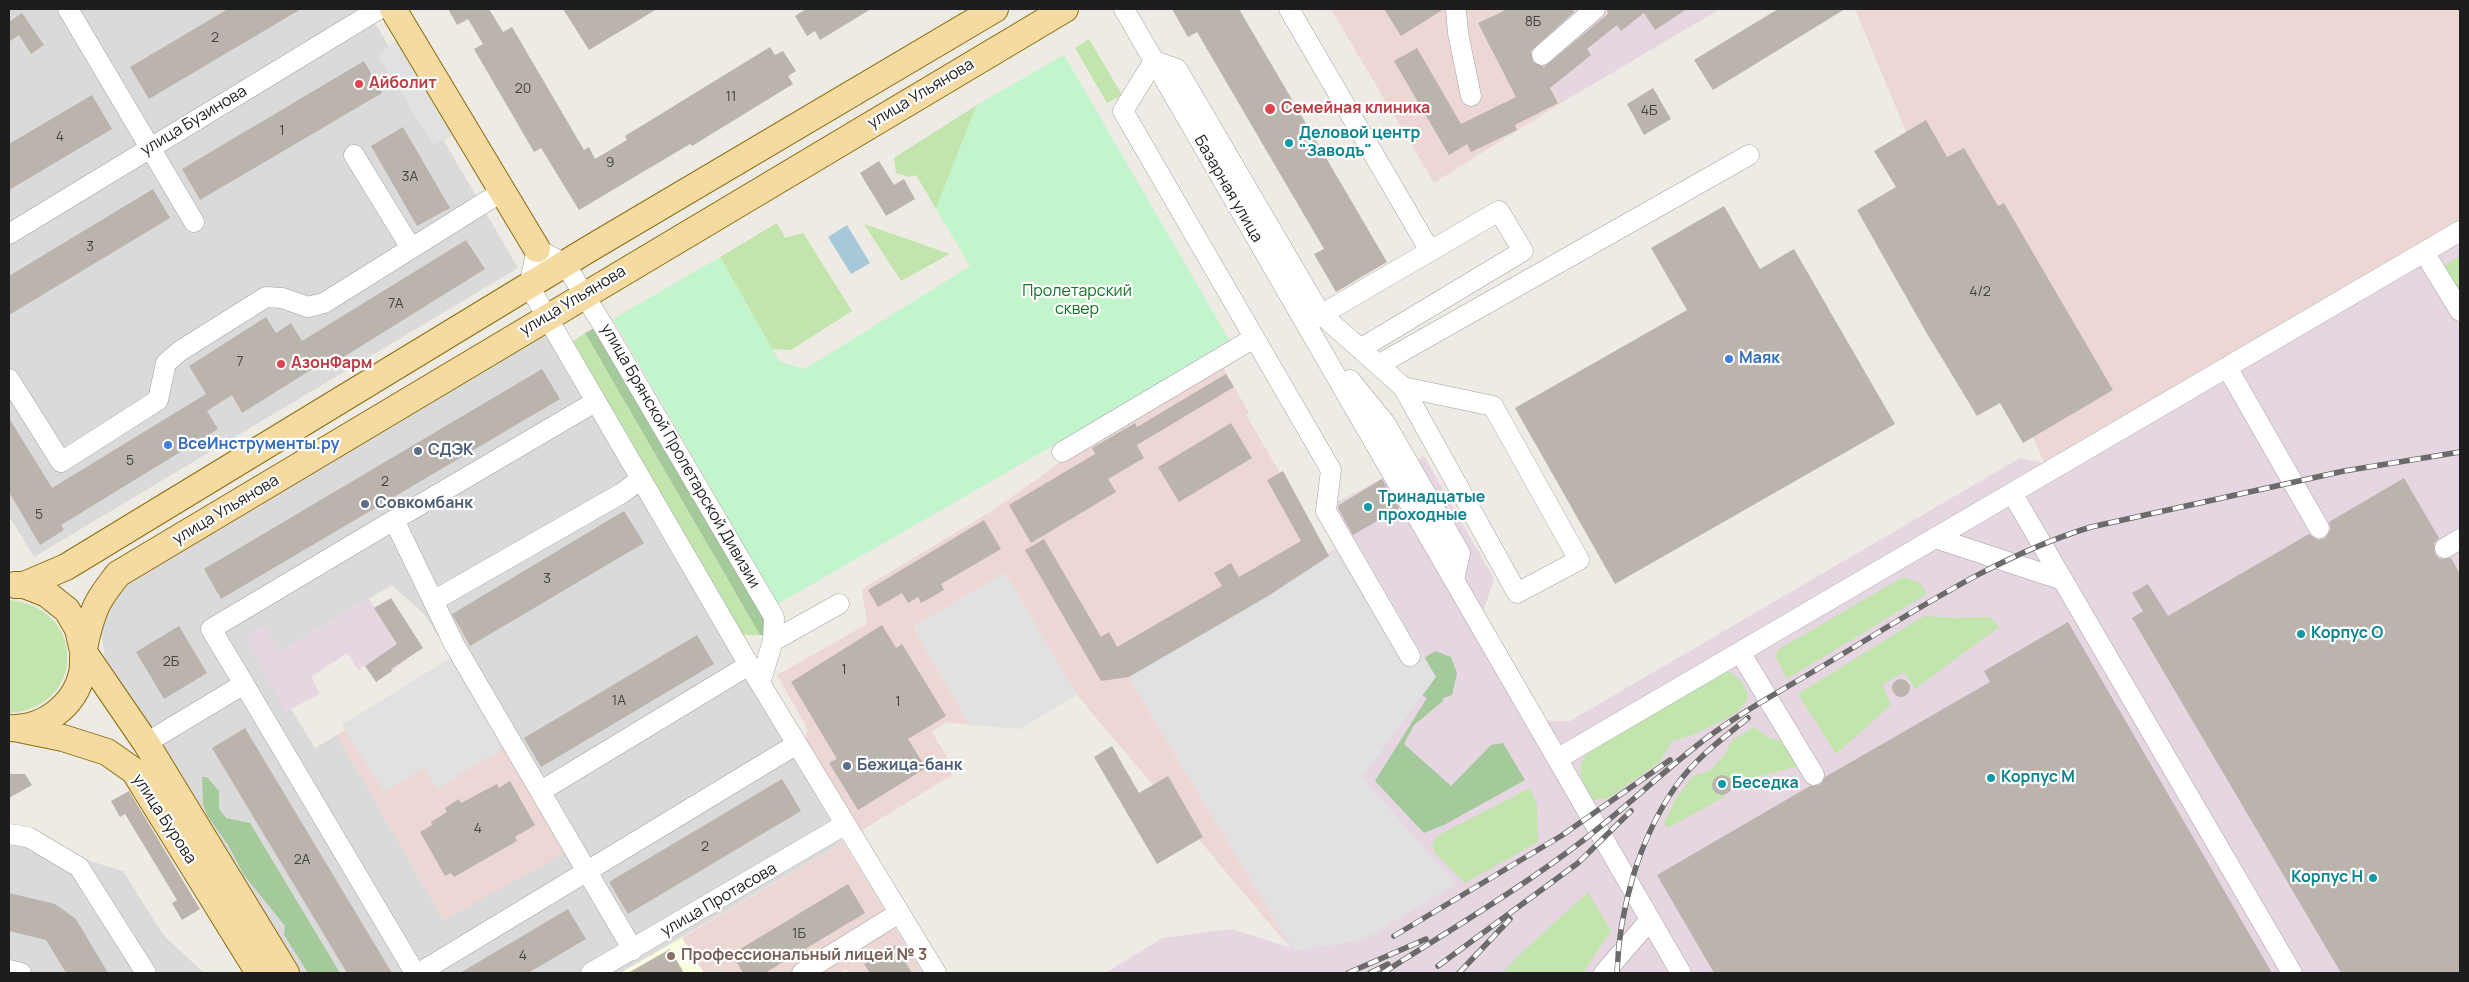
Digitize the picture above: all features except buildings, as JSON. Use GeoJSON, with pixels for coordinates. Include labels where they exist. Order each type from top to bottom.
{"type":"FeatureCollection","features":[{"type":"Feature","properties":{"kind":"main road"},"geometry":{"type":"LineString","coordinates":[[393,9],[537,249]]}},
{"type":"Feature","properties":{"kind":"main road"},"geometry":{"type":"LineString","coordinates":[[16,585],[66,567],[565,264],[995,9]]}},
{"type":"Feature","properties":{"kind":"main road","name":"улица Ульянова"},"geometry":{"type":"LineString","coordinates":[[14,728],[46,719],[59,711],[73,694],[82,673],[84,651],[95,608],[118,574],[1064,9]]}},
{"type":"Feature","properties":{"kind":"main road"},"geometry":{"type":"LineString","coordinates":[[16,585],[47,594],[67,610],[78,629],[84,651]]}},
{"type":"Feature","properties":{"kind":"main road","name":"улица Бурова"},"geometry":{"type":"LineString","coordinates":[[84,651],[146,743],[286,973]]}},
{"type":"Feature","properties":{"kind":"main road","name":"улица Бурова"},"geometry":{"type":"LineString","coordinates":[[14,728],[63,738],[106,752],[134,771],[259,973]]}},
{"type":"Feature","properties":{"kind":"street"},"geometry":{"type":"LineString","coordinates":[[68,9],[194,222]]}},
{"type":"Feature","properties":{"kind":"street","name":"улица Бузинова"},"geometry":{"type":"LineString","coordinates":[[9,234],[379,9]]}},
{"type":"Feature","properties":{"kind":"street","name":"Базарная улица"},"geometry":{"type":"LineString","coordinates":[[1124,9],[1154,61],[1314,319],[1333,369],[1681,973]]}},
{"type":"Feature","properties":{"kind":"street"},"geometry":{"type":"LineString","coordinates":[[1289,9],[1430,251]]}},
{"type":"Feature","properties":{"kind":"street"},"geometry":{"type":"LineString","coordinates":[[1456,9],[1458,34],[1471,96]]}},
{"type":"Feature","properties":{"kind":"street"},"geometry":{"type":"LineString","coordinates":[[1542,55],[1595,9]]}},
{"type":"Feature","properties":{"kind":"street"},"geometry":{"type":"LineString","coordinates":[[1154,61],[1123,111],[1331,470],[1326,510],[1410,656]]}},
{"type":"Feature","properties":{"kind":"street"},"geometry":{"type":"LineString","coordinates":[[354,155],[411,248]]}},
{"type":"Feature","properties":{"kind":"street"},"geometry":{"type":"LineString","coordinates":[[1378,365],[1749,156]]}},
{"type":"Feature","properties":{"kind":"street"},"geometry":{"type":"LineString","coordinates":[[9,379],[61,462],[158,400],[166,363],[266,297],[282,298],[308,307],[324,303],[503,191]]}},
{"type":"Feature","properties":{"kind":"street"},"geometry":{"type":"LineString","coordinates":[[1314,319],[1499,211],[1523,251],[1360,349]]}},
{"type":"Feature","properties":{"kind":"street"},"geometry":{"type":"LineString","coordinates":[[1557,759],[2460,231]]}},
{"type":"Feature","properties":{"kind":"street"},"geometry":{"type":"LineString","coordinates":[[565,264],[537,249],[529,286],[749,665],[844,825],[936,973]]}},
{"type":"Feature","properties":{"kind":"street"},"geometry":{"type":"LineString","coordinates":[[2424,252],[2460,311]]}},
{"type":"Feature","properties":{"kind":"street","name":"улица Брянской Пролетарской Дивизии"},"geometry":{"type":"LineString","coordinates":[[565,264],[774,617],[773,641],[760,683]]}},
{"type":"Feature","properties":{"kind":"street"},"geometry":{"type":"LineString","coordinates":[[1314,319],[1360,349],[1403,388],[1517,593],[1579,560],[1493,406],[1403,388]]}},
{"type":"Feature","properties":{"kind":"street"},"geometry":{"type":"LineString","coordinates":[[1314,319],[1384,423],[1460,553],[1454,580]]}},
{"type":"Feature","properties":{"kind":"street"},"geometry":{"type":"LineString","coordinates":[[1062,452],[1254,338]]}},
{"type":"Feature","properties":{"kind":"street"},"geometry":{"type":"LineString","coordinates":[[2227,367],[2319,528]]}},
{"type":"Feature","properties":{"kind":"street"},"geometry":{"type":"LineString","coordinates":[[595,402],[211,630],[417,973],[797,744]]}},
{"type":"Feature","properties":{"kind":"street"},"geometry":{"type":"LineString","coordinates":[[433,601],[613,498],[641,479]]}},
{"type":"Feature","properties":{"kind":"street"},"geometry":{"type":"LineString","coordinates":[[2012,493],[2292,973]]}},
{"type":"Feature","properties":{"kind":"street"},"geometry":{"type":"LineString","coordinates":[[394,520],[454,644],[633,950]]}},
{"type":"Feature","properties":{"kind":"street"},"geometry":{"type":"LineString","coordinates":[[1935,538],[2063,580]]}},
{"type":"Feature","properties":{"kind":"street"},"geometry":{"type":"LineString","coordinates":[[773,641],[839,604]]}},
{"type":"Feature","properties":{"kind":"street"},"geometry":{"type":"LineString","coordinates":[[1740,652],[1814,776]]}},
{"type":"Feature","properties":{"kind":"street"},"geometry":{"type":"LineString","coordinates":[[541,791],[749,665]]}},
{"type":"Feature","properties":{"kind":"street"},"geometry":{"type":"LineString","coordinates":[[146,743],[244,684]]}},
{"type":"Feature","properties":{"kind":"street","name":"улица Протасова"},"geometry":{"type":"LineString","coordinates":[[591,973],[844,825]]}},
{"type":"Feature","properties":{"kind":"street"},"geometry":{"type":"LineString","coordinates":[[9,834],[28,836],[79,867],[146,973]]}},
{"type":"Feature","properties":{"kind":"street"},"geometry":{"type":"LineString","coordinates":[[802,973],[899,913]]}},
{"type":"Feature","properties":{"kind":"street"},"geometry":{"type":"LineString","coordinates":[[1604,973],[1650,920]]}},
{"type":"Feature","properties":{"kind":"street"},"geometry":{"type":"LineString","coordinates":[[9,970],[21,973]]}},
{"type":"Feature","properties":{"kind":"shaded area"},"geometry":{"type":"Polygon","coordinates":[[[9,9],[367,9],[518,268],[34,557],[9,516],[9,9]]]}},
{"type":"Feature","properties":{"kind":"shaded area"},"geometry":{"type":"Polygon","coordinates":[[[1331,9],[1550,9],[1555,17],[1546,41],[1533,47],[1561,103],[1434,183],[1331,9]]]}},
{"type":"Feature","properties":{"kind":"shaded area"},"geometry":{"type":"Polygon","coordinates":[[[1550,9],[1720,9],[1561,103],[1533,47],[1546,41],[1537,27],[1554,17],[1550,9]]]}},
{"type":"Feature","properties":{"kind":"shaded area"},"geometry":{"type":"Polygon","coordinates":[[[1855,9],[2460,9],[2460,220],[2044,463],[1855,9]]]}},
{"type":"Feature","properties":{"kind":"shaded area"},"geometry":{"type":"Polygon","coordinates":[[[407,31],[465,129],[433,145],[378,55],[407,31]]]}},
{"type":"Feature","properties":{"kind":"shaded area"},"geometry":{"type":"Polygon","coordinates":[[[2460,220],[2460,973],[1105,973],[1163,938],[1232,929],[1291,948],[1129,677],[1351,539],[1332,505],[1424,456],[1494,579],[1481,618],[1546,721],[1570,721],[2020,458],[2044,463],[2460,220]]]}},
{"type":"Feature","properties":{"kind":"shaded area"},"geometry":{"type":"Polygon","coordinates":[[[545,330],[843,842],[620,973],[290,973],[147,734],[105,657],[101,634],[107,600],[116,589],[545,330]],[[392,585],[278,653],[264,626],[285,712],[291,709],[315,748],[337,735],[444,920],[456,663],[424,614],[392,585]]]}},
{"type":"Feature","properties":{"kind":"shaded area"},"geometry":{"type":"Polygon","coordinates":[[[1223,367],[1249,413],[1246,415],[1329,556],[1129,678],[1291,949],[1077,695],[1005,573],[913,627],[970,725],[946,722],[932,732],[948,759],[952,775],[859,832],[805,739],[808,730],[777,675],[867,624],[862,589],[998,507],[1088,442],[1223,367]]]}},
{"type":"Feature","properties":{"kind":"shaded area"},"geometry":{"type":"Polygon","coordinates":[[[1353,535],[1436,677],[1362,777],[1456,884],[1364,940],[1295,951],[1129,677],[1268,596],[1329,556],[1353,535]]]}},
{"type":"Feature","properties":{"kind":"shaded area"},"geometry":{"type":"Polygon","coordinates":[[[1005,573],[1077,695],[1020,729],[970,725],[913,627],[1005,573]]]}},
{"type":"Feature","properties":{"kind":"shaded area"},"geometry":{"type":"Polygon","coordinates":[[[369,599],[407,659],[392,671],[381,655],[358,670],[347,653],[311,677],[320,694],[285,712],[246,635],[265,626],[278,653],[369,599]]]}},
{"type":"Feature","properties":{"kind":"shaded area"},"geometry":{"type":"Polygon","coordinates":[[[455,655],[510,744],[437,789],[424,768],[384,792],[342,725],[455,655]]]}},
{"type":"Feature","properties":{"kind":"shaded area"},"geometry":{"type":"Polygon","coordinates":[[[456,663],[566,852],[444,920],[337,735],[456,663]]]}},
{"type":"Feature","properties":{"kind":"shaded area"},"geometry":{"type":"Polygon","coordinates":[[[9,836],[123,871],[164,936],[204,973],[9,973],[9,836]]]}},
{"type":"Feature","properties":{"kind":"shaded area"},"geometry":{"type":"Polygon","coordinates":[[[843,842],[923,973],[849,973],[846,969],[840,973],[704,973],[682,938],[843,842]]]}},
{"type":"Feature","properties":{"kind":"shaded area","name":"Профессиональный лицей № 3"},"geometry":{"type":"Polygon","coordinates":[[[682,938],[704,973],[620,973],[682,938]]]}},
{"type":"Feature","properties":{"kind":"green space"},"geometry":{"type":"Polygon","coordinates":[[[1089,39],[1122,95],[1107,103],[1075,48],[1089,39]]]}},
{"type":"Feature","properties":{"kind":"green space","name":"Пролетарский сквер"},"geometry":{"type":"Polygon","coordinates":[[[1064,55],[1231,343],[778,604],[613,319],[720,257],[780,362],[805,369],[970,266],[936,209],[977,105],[1064,55]]]}},
{"type":"Feature","properties":{"kind":"green space"},"geometry":{"type":"Polygon","coordinates":[[[977,105],[936,209],[916,175],[909,177],[896,173],[894,158],[977,105]]]}},
{"type":"Feature","properties":{"kind":"green space"},"geometry":{"type":"Polygon","coordinates":[[[777,223],[785,238],[803,233],[852,311],[791,350],[772,349],[720,257],[777,223]]]}},
{"type":"Feature","properties":{"kind":"green space"},"geometry":{"type":"Polygon","coordinates":[[[864,224],[950,254],[901,281],[864,224]]]}},
{"type":"Feature","properties":{"kind":"green space"},"geometry":{"type":"Polygon","coordinates":[[[2460,256],[2460,291],[2444,266],[2460,256]]]}},
{"type":"Feature","properties":{"kind":"green space"},"geometry":{"type":"Polygon","coordinates":[[[598,326],[768,619],[768,635],[760,635],[585,333],[598,326]]]}},
{"type":"Feature","properties":{"kind":"green space"},"geometry":{"type":"Polygon","coordinates":[[[585,333],[760,635],[738,635],[570,343],[585,333]]]}},
{"type":"Feature","properties":{"kind":"green space"},"geometry":{"type":"Polygon","coordinates":[[[1903,577],[1920,583],[1927,594],[1787,679],[1775,656],[1779,649],[1903,577]]]}},
{"type":"Feature","properties":{"kind":"green space"},"geometry":{"type":"Polygon","coordinates":[[[9,600],[35,607],[53,620],[64,638],[67,657],[64,677],[53,694],[35,707],[9,713],[9,600]]]}},
{"type":"Feature","properties":{"kind":"green space"},"geometry":{"type":"Polygon","coordinates":[[[1924,616],[1955,618],[1991,617],[1999,627],[1915,689],[1904,672],[1882,685],[1891,705],[1836,754],[1798,694],[1924,616]]]}},
{"type":"Feature","properties":{"kind":"green space"},"geometry":{"type":"Polygon","coordinates":[[[1435,651],[1451,657],[1457,673],[1452,695],[1443,698],[1443,701],[1414,725],[1404,744],[1451,786],[1491,745],[1503,743],[1525,780],[1444,825],[1424,833],[1375,781],[1427,698],[1421,695],[1415,664],[1435,651]]]}},
{"type":"Feature","properties":{"kind":"green space"},"geometry":{"type":"Polygon","coordinates":[[[1729,672],[1743,683],[1747,694],[1748,699],[1738,712],[1690,736],[1672,741],[1660,762],[1608,798],[1593,800],[1582,780],[1580,769],[1590,750],[1718,674],[1729,672]]]}},
{"type":"Feature","properties":{"kind":"green space"},"geometry":{"type":"Polygon","coordinates":[[[1754,727],[1771,739],[1784,741],[1799,766],[1753,778],[1743,787],[1732,786],[1722,798],[1668,828],[1664,823],[1675,800],[1693,776],[1709,771],[1725,755],[1731,741],[1754,727]]]}},
{"type":"Feature","properties":{"kind":"green space"},"geometry":{"type":"Polygon","coordinates":[[[202,777],[207,777],[219,791],[219,809],[226,818],[250,823],[340,973],[308,973],[284,935],[285,926],[244,875],[228,845],[207,815],[203,804],[202,777]]]}},
{"type":"Feature","properties":{"kind":"green space"},"geometry":{"type":"Polygon","coordinates":[[[1530,788],[1537,805],[1538,842],[1465,883],[1435,853],[1432,845],[1437,836],[1530,788]]]}},
{"type":"Feature","properties":{"kind":"green space"},"geometry":{"type":"Polygon","coordinates":[[[1588,892],[1611,931],[1583,973],[1502,973],[1519,955],[1588,892]]]}},
{"type":"Feature","properties":{"kind":"water"},"geometry":{"type":"Polygon","coordinates":[[[847,225],[870,263],[851,274],[828,237],[847,225]]]}},
{"type":"Feature","properties":{"kind":"railway"},"geometry":{"type":"LineString","coordinates":[[1383,973],[1506,895],[1554,862],[1704,740],[1736,718],[1928,602],[2024,552],[2091,527],[2344,471],[2460,452]]}},
{"type":"Feature","properties":{"kind":"railway"},"geometry":{"type":"LineString","coordinates":[[1617,973],[1622,925],[1627,900],[1633,875],[1651,828],[1663,806],[1684,776],[1710,749],[1748,718]]}},
{"type":"Feature","properties":{"kind":"railway"},"geometry":{"type":"LineString","coordinates":[[1394,936],[1561,836],[1670,760]]}},
{"type":"Feature","properties":{"kind":"railway"},"geometry":{"type":"LineString","coordinates":[[1438,966],[1578,863],[1631,811]]}},
{"type":"Feature","properties":{"kind":"railway"},"geometry":{"type":"LineString","coordinates":[[1459,973],[1510,919]]}},
{"type":"Feature","properties":{"kind":"railway"},"geometry":{"type":"LineString","coordinates":[[1348,973],[1426,939]]}},
{"type":"Feature","properties":{"kind":"railway"},"geometry":{"type":"LineString","coordinates":[[1370,973],[1388,964]]}},
{"type":"Feature","properties":{"kind":"place","name":"Айболит"},"geometry":{"type":"Point","coordinates":[359,84]}},
{"type":"Feature","properties":{"kind":"place","name":"Семейная клиника"},"geometry":{"type":"Point","coordinates":[1270,109]}},
{"type":"Feature","properties":{"kind":"place","name":"Деловой центр \"Заводъ\""},"geometry":{"type":"Point","coordinates":[1289,143]}},
{"type":"Feature","properties":{"kind":"place","name":"Маяк"},"geometry":{"type":"Point","coordinates":[1729,359]}},
{"type":"Feature","properties":{"kind":"place","name":"АзонФарм"},"geometry":{"type":"Point","coordinates":[281,364]}},
{"type":"Feature","properties":{"kind":"place","name":"ВсеИнструменты.ру"},"geometry":{"type":"Point","coordinates":[168,445]}},
{"type":"Feature","properties":{"kind":"place","name":"СДЭК"},"geometry":{"type":"Point","coordinates":[418,451]}},
{"type":"Feature","properties":{"kind":"place","name":"Совкомбанк"},"geometry":{"type":"Point","coordinates":[365,504]}},
{"type":"Feature","properties":{"kind":"place","name":"Тринадцатые проходные"},"geometry":{"type":"Point","coordinates":[1368,507]}},
{"type":"Feature","properties":{"kind":"place","name":"Корпус О"},"geometry":{"type":"Point","coordinates":[2301,634]}},
{"type":"Feature","properties":{"kind":"place","name":"Бежица-банк"},"geometry":{"type":"Point","coordinates":[847,766]}},
{"type":"Feature","properties":{"kind":"place","name":"Корпус М"},"geometry":{"type":"Point","coordinates":[1991,778]}},
{"type":"Feature","properties":{"kind":"place","name":"Беседка"},"geometry":{"type":"Point","coordinates":[1722,784]}},
{"type":"Feature","properties":{"kind":"place","name":"Корпус Н"},"geometry":{"type":"Point","coordinates":[2373,878]}},
{"type":"Feature","properties":{"kind":"place","name":"Профессиональный лицей № 3"},"geometry":{"type":"Point","coordinates":[671,956]}}]}
